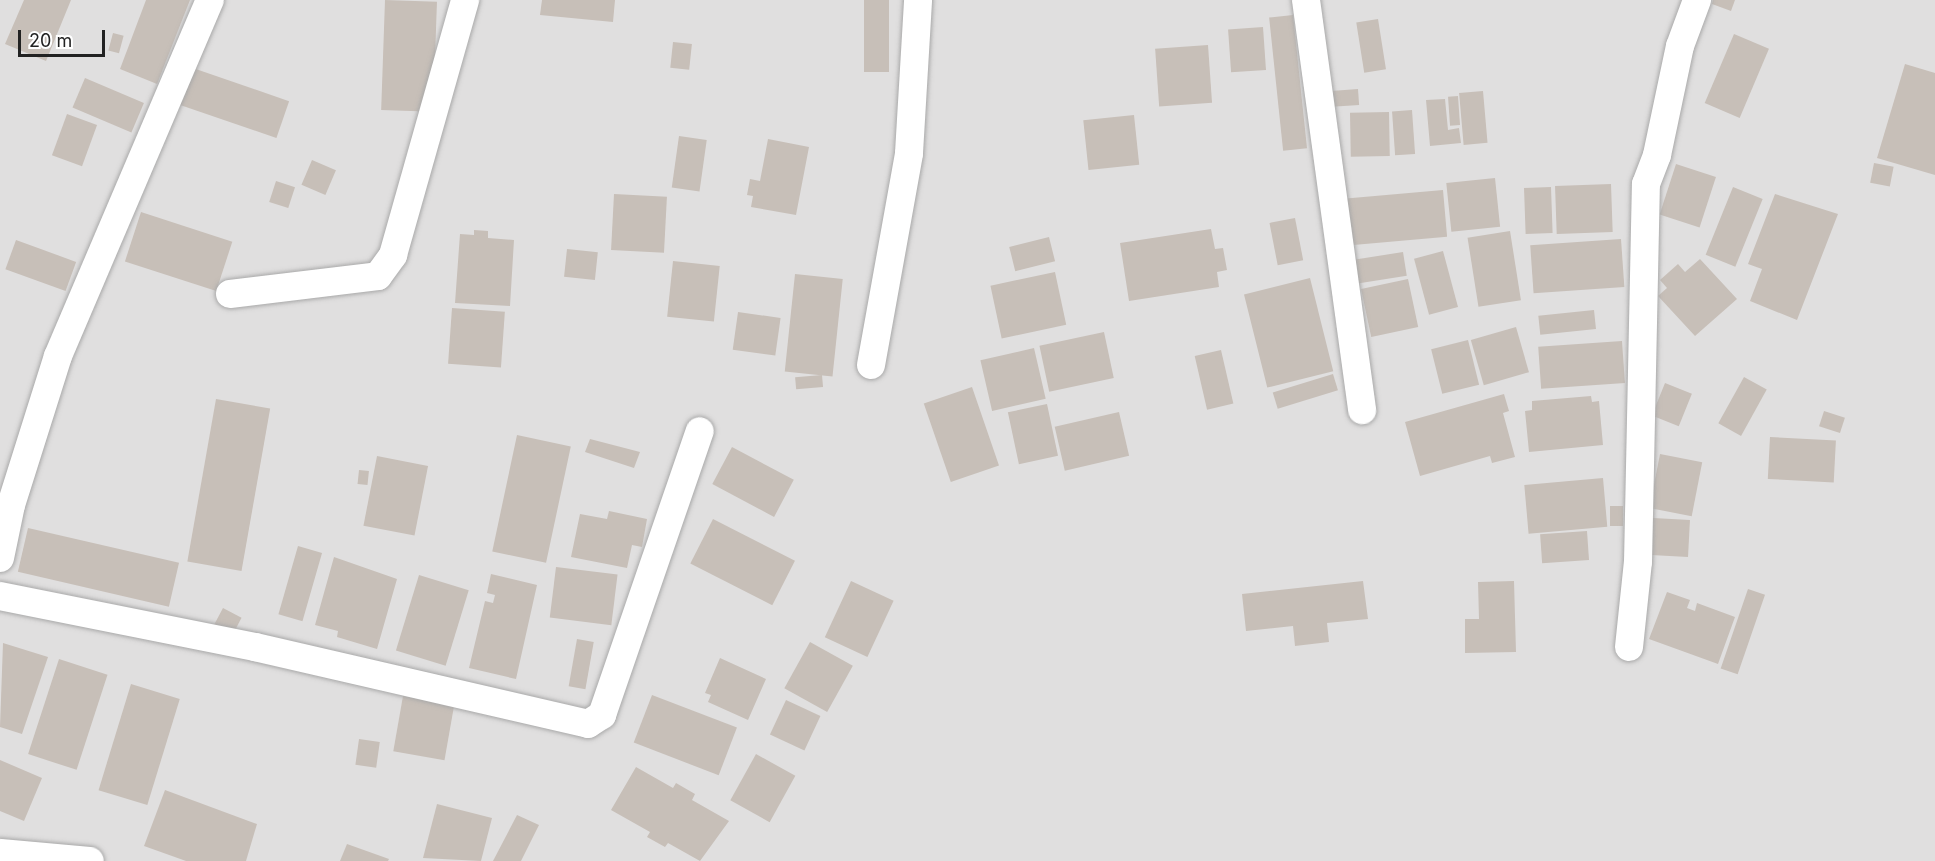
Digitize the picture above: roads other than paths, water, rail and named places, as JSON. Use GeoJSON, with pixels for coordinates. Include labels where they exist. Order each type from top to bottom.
{"type":"FeatureCollection","features":[{"type":"Feature","properties":{"kind":"street"},"geometry":{"type":"LineString","coordinates":[[0,558],[11,505],[58,356],[210,0]]}},
{"type":"Feature","properties":{"kind":"street"},"geometry":{"type":"LineString","coordinates":[[230,294],[378,276],[393,255],[465,0]]}},
{"type":"Feature","properties":{"kind":"street"},"geometry":{"type":"LineString","coordinates":[[871,365],[909,153],[918,0]]}},
{"type":"Feature","properties":{"kind":"street"},"geometry":{"type":"LineString","coordinates":[[1306,0],[1362,410]]}},
{"type":"Feature","properties":{"kind":"street"},"geometry":{"type":"LineString","coordinates":[[1629,647],[1638,562],[1646,184],[1657,155],[1680,46],[1697,0]]}},
{"type":"Feature","properties":{"kind":"street"},"geometry":{"type":"LineString","coordinates":[[0,596],[255,647],[588,724],[602,715],[700,431]]}},
{"type":"Feature","properties":{"kind":"street"},"geometry":{"type":"LineString","coordinates":[[3,856],[90,861]]}}]}
